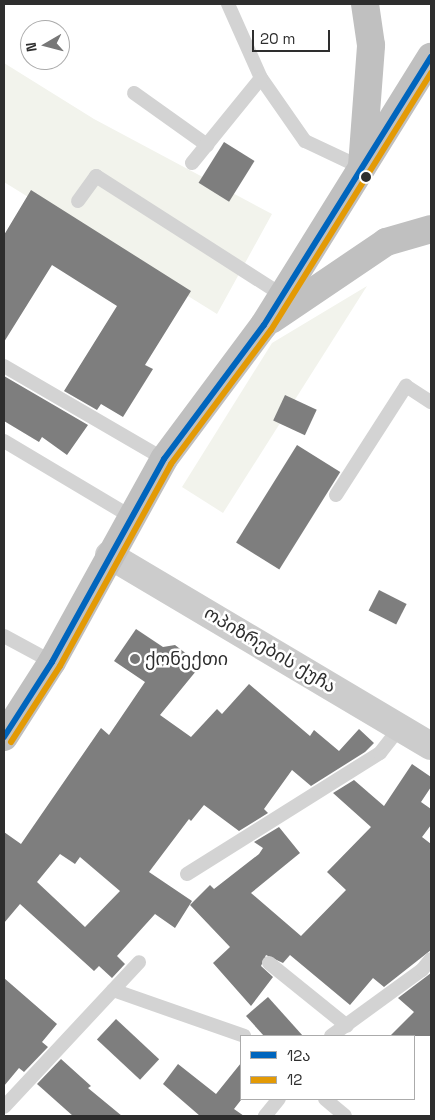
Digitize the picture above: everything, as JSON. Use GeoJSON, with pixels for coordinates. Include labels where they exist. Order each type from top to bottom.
{"type":"FeatureCollection","features":[{"type":"Feature","properties":{"kind":"highway"},"geometry":{"type":"LineString","coordinates":[[362,168],[371,45],[365,4]]}},
{"type":"Feature","properties":{"kind":"highway"},"geometry":{"type":"LineString","coordinates":[[4,737],[52,662],[130,516],[164,459],[264,325],[431,57]]}},
{"type":"Feature","properties":{"kind":"highway"},"geometry":{"type":"LineString","coordinates":[[264,325],[386,242],[431,229]]}},
{"type":"Feature","properties":{"kind":"street","name":"ოპიზრების ქუჩა"},"geometry":{"type":"LineString","coordinates":[[109,555],[431,746]]}},
{"type":"Feature","properties":{"kind":"lane"},"geometry":{"type":"LineString","coordinates":[[228,4],[261,78],[305,141],[362,168]]}},
{"type":"Feature","properties":{"kind":"lane"},"geometry":{"type":"LineString","coordinates":[[192,163],[261,78]]}},
{"type":"Feature","properties":{"kind":"lane"},"geometry":{"type":"LineString","coordinates":[[134,93],[207,145]]}},
{"type":"Feature","properties":{"kind":"lane"},"geometry":{"type":"LineString","coordinates":[[78,201],[96,176],[282,295]]}},
{"type":"Feature","properties":{"kind":"lane"},"geometry":{"type":"LineString","coordinates":[[4,366],[164,459]]}},
{"type":"Feature","properties":{"kind":"lane"},"geometry":{"type":"LineString","coordinates":[[336,495],[406,386],[431,402]]}},
{"type":"Feature","properties":{"kind":"lane"},"geometry":{"type":"LineString","coordinates":[[4,441],[130,516]]}},
{"type":"Feature","properties":{"kind":"lane"},"geometry":{"type":"LineString","coordinates":[[4,636],[52,662]]}},
{"type":"Feature","properties":{"kind":"lane"},"geometry":{"type":"LineString","coordinates":[[187,874],[380,753],[400,727]]}},
{"type":"Feature","properties":{"kind":"lane"},"geometry":{"type":"LineString","coordinates":[[333,1035],[422,970],[431,959]]}},
{"type":"Feature","properties":{"kind":"lane"},"geometry":{"type":"LineString","coordinates":[[4,1107],[139,962]]}},
{"type":"Feature","properties":{"kind":"lane"},"geometry":{"type":"LineString","coordinates":[[268,964],[347,1026]]}},
{"type":"Feature","properties":{"kind":"lane"},"geometry":{"type":"LineString","coordinates":[[113,990],[241,1035]]}},
{"type":"Feature","properties":{"kind":"lane"},"geometry":{"type":"LineString","coordinates":[[266,1116],[278,1100]]}},
{"type":"Feature","properties":{"kind":"lane"},"geometry":{"type":"LineString","coordinates":[[326,1100],[345,1116]]}},
{"type":"Feature","properties":{"kind":"shaded area"},"geometry":{"type":"Polygon","coordinates":[[[4,63],[94,119],[272,214],[217,314],[4,182],[4,63]]]}},
{"type":"Feature","properties":{"kind":"shaded area"},"geometry":{"type":"Polygon","coordinates":[[[367,286],[223,513],[182,487],[272,343],[367,286]]]}},
{"type":"Feature","properties":{"kind":"building"},"geometry":{"type":"Polygon","coordinates":[[[224,142],[255,161],[229,202],[199,183],[224,142]]]}},
{"type":"Feature","properties":{"kind":"building"},"geometry":{"type":"Polygon","coordinates":[[[31,190],[191,291],[145,365],[153,369],[123,417],[101,404],[97,410],[64,391],[117,306],[52,265],[4,342],[4,235],[31,190]]]}},
{"type":"Feature","properties":{"kind":"building"},"geometry":{"type":"Polygon","coordinates":[[[4,376],[88,425],[67,455],[42,437],[39,442],[4,421],[4,376]]]}},
{"type":"Feature","properties":{"kind":"building"},"geometry":{"type":"Polygon","coordinates":[[[285,395],[317,410],[305,435],[273,420],[285,395]]]}},
{"type":"Feature","properties":{"kind":"building"},"geometry":{"type":"Polygon","coordinates":[[[297,445],[340,472],[279,570],[236,543],[297,445]]]}},
{"type":"Feature","properties":{"kind":"building"},"geometry":{"type":"Polygon","coordinates":[[[379,590],[407,604],[396,625],[369,610],[379,590]]]}},
{"type":"Feature","properties":{"kind":"building"},"geometry":{"type":"Polygon","coordinates":[[[136,629],[163,647],[175,645],[201,665],[160,715],[191,737],[217,709],[222,714],[249,684],[310,736],[314,730],[339,751],[359,729],[374,743],[365,752],[311,786],[292,770],[264,809],[268,813],[239,831],[204,805],[191,821],[189,819],[149,872],[192,901],[175,928],[155,914],[117,956],[125,964],[112,978],[99,966],[94,971],[20,904],[4,923],[4,832],[21,844],[101,728],[109,735],[145,682],[114,661],[136,629]],[[60,854],[37,882],[85,927],[120,891],[80,857],[75,864],[60,854]]]}},
{"type":"Feature","properties":{"kind":"building"},"geometry":{"type":"Polygon","coordinates":[[[412,764],[431,777],[431,787],[421,802],[431,809],[431,825],[422,837],[431,844],[431,950],[384,987],[373,978],[350,1005],[290,955],[283,963],[266,955],[261,966],[273,977],[251,1006],[213,963],[230,947],[190,905],[210,885],[214,889],[259,854],[263,848],[254,842],[279,827],[300,853],[251,893],[301,936],[346,890],[327,872],[371,827],[333,793],[354,780],[384,806],[412,764]]]}},
{"type":"Feature","properties":{"kind":"building"},"geometry":{"type":"Polygon","coordinates":[[[431,973],[431,1036],[391,1035],[414,1012],[398,998],[431,973]]]}},
{"type":"Feature","properties":{"kind":"building"},"geometry":{"type":"Polygon","coordinates":[[[4,978],[57,1024],[42,1042],[48,1047],[24,1072],[19,1068],[4,1086],[4,978]]]}},
{"type":"Feature","properties":{"kind":"building"},"geometry":{"type":"Polygon","coordinates":[[[268,997],[302,1035],[263,1035],[246,1016],[268,997]]]}},
{"type":"Feature","properties":{"kind":"building"},"geometry":{"type":"Polygon","coordinates":[[[116,1019],[159,1059],[140,1080],[97,1039],[116,1019]]]}},
{"type":"Feature","properties":{"kind":"building"},"geometry":{"type":"Polygon","coordinates":[[[61,1059],[91,1086],[88,1088],[122,1116],[73,1116],[37,1084],[61,1059]]]}},
{"type":"Feature","properties":{"kind":"building"},"geometry":{"type":"Polygon","coordinates":[[[178,1064],[216,1094],[240,1064],[241,1100],[234,1109],[244,1116],[200,1116],[163,1084],[178,1064]]]}},
{"type":"Feature","properties":{"kind":"transit line","name":"12ა"},"geometry":{"type":"LineString","coordinates":[[4,737],[52,662],[164,459],[264,325],[431,57]]}},
{"type":"Feature","properties":{"kind":"transit line","name":"12"},"geometry":{"type":"LineString","coordinates":[[11,742],[60,666],[171,464],[271,330],[431,73]]}},
{"type":"Feature","properties":{"kind":"place","name":"ქონექთი"},"geometry":{"type":"Point","coordinates":[135,659]}}]}
